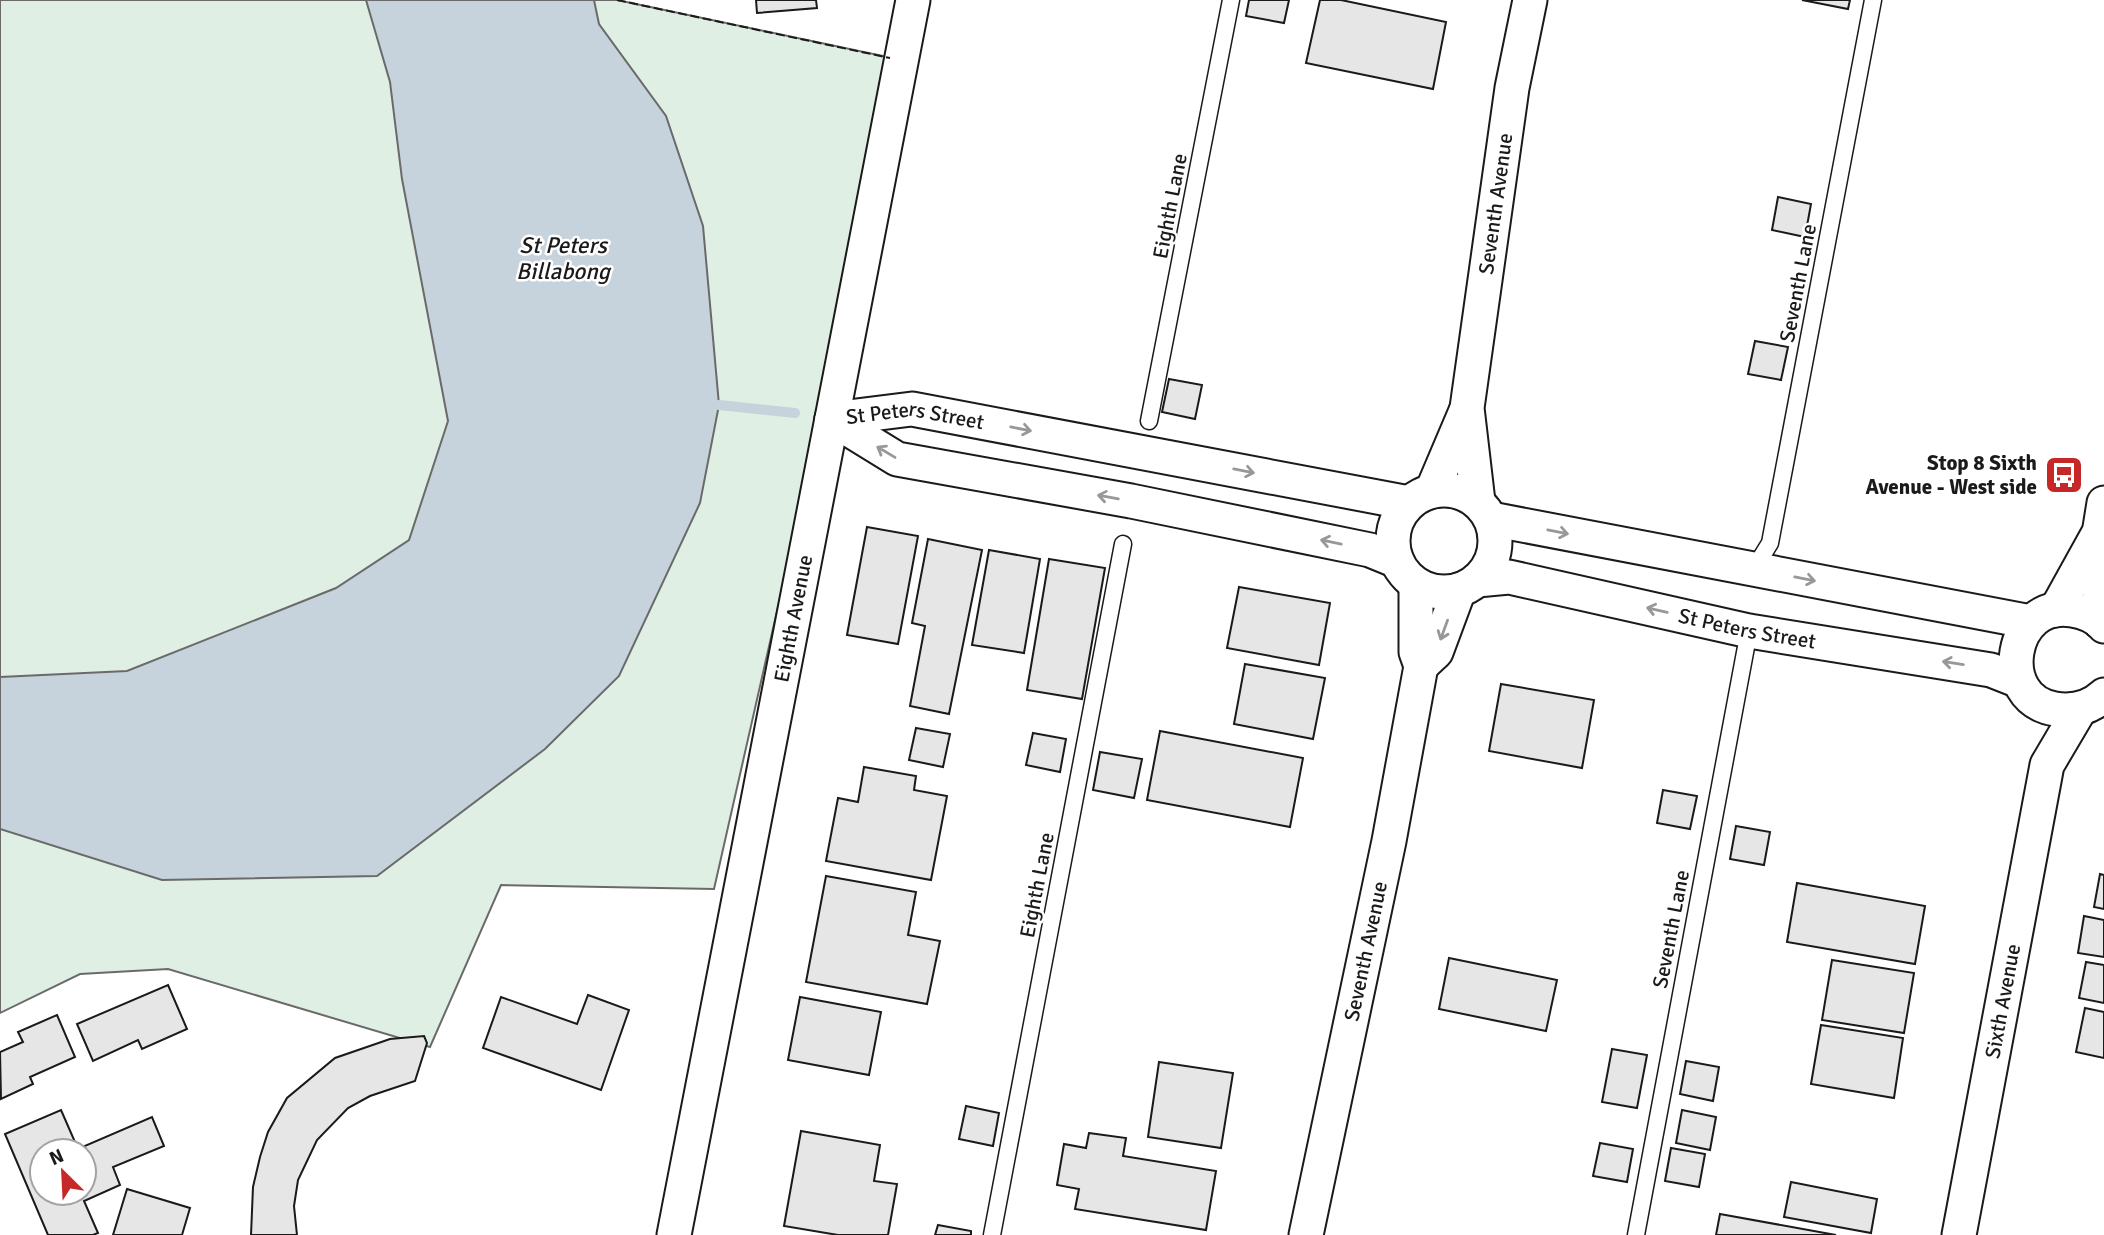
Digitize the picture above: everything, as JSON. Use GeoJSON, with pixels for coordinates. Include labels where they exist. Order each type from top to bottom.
{"type":"FeatureCollection","features":[{"type":"Feature","properties":{"kind":"street","name":"Eighth Avenue"},"geometry":{"type":"LineString","coordinates":[[674,1235],[913,0]]}},
{"type":"Feature","properties":{"kind":"street","name":"Seventh Avenue"},"geometry":{"type":"LineString","coordinates":[[1484,511],[1467,408],[1512,88],[1531,0]]}},
{"type":"Feature","properties":{"kind":"street","name":"Seventh Avenue"},"geometry":{"type":"LineString","coordinates":[[1420,497],[1467,408]]}},
{"type":"Feature","properties":{"kind":"street","name":"St Peters Street"},"geometry":{"type":"LineString","coordinates":[[832,419],[912,409],[1420,497]]}},
{"type":"Feature","properties":{"kind":"street","name":"St Peters Street"},"geometry":{"type":"LineString","coordinates":[[832,419],[897,458],[1131,501],[1357,547],[1406,573]]}},
{"type":"Feature","properties":{"kind":"street"},"geometry":{"type":"LineString","coordinates":[[1484,511],[1495,540],[1492,559],[1468,585],[1446,592],[1406,573],[1392,543],[1396,523],[1420,497],[1462,493],[1484,511],[1754,569],[2043,616],[2084,612],[2102,624]]}},
{"type":"Feature","properties":{"kind":"street"},"geometry":{"type":"LineString","coordinates":[[2043,616],[2101,519]]}},
{"type":"Feature","properties":{"kind":"street"},"geometry":{"type":"LineString","coordinates":[[2101,519],[2102,624]]}},
{"type":"Feature","properties":{"kind":"street","name":"Seventh Avenue"},"geometry":{"type":"LineString","coordinates":[[1306,1235],[1389,841],[1421,666],[1416,652],[1406,573]]}},
{"type":"Feature","properties":{"kind":"street","name":"St Peters Street"},"geometry":{"type":"LineString","coordinates":[[1468,585],[1509,577],[1749,631],[1991,670],[2027,691],[2047,708],[2068,711],[2095,703]]}},
{"type":"Feature","properties":{"kind":"street","name":"Seventh Avenue"},"geometry":{"type":"LineString","coordinates":[[1421,666],[1436,652],[1468,585]]}},
{"type":"Feature","properties":{"kind":"street","name":"Sixth Avenue"},"geometry":{"type":"LineString","coordinates":[[1959,1235],[2047,765],[2027,691],[2015,663],[2018,642],[2043,616]]}},
{"type":"Feature","properties":{"kind":"street","name":"Sixth Avenue"},"geometry":{"type":"LineString","coordinates":[[2047,765],[2095,703]]}},
{"type":"Feature","properties":{"kind":"lane","name":"Eighth Lane"},"geometry":{"type":"LineString","coordinates":[[1149,421],[1231,0]]}},
{"type":"Feature","properties":{"kind":"lane","name":"Seventh Lane"},"geometry":{"type":"LineString","coordinates":[[1754,569],[1770,543],[1873,0]]}},
{"type":"Feature","properties":{"kind":"lane","name":"Eighth Lane"},"geometry":{"type":"LineString","coordinates":[[992,1235],[1123,544]]}},
{"type":"Feature","properties":{"kind":"lane","name":"Seventh Lane"},"geometry":{"type":"LineString","coordinates":[[1636,1235],[1749,631]]}},
{"type":"Feature","properties":{"kind":"green space"},"geometry":{"type":"Polygon","coordinates":[[[0,0],[617,0],[902,60],[714,889],[501,885],[430,1047],[168,969],[80,974],[0,1013],[0,0]]]}},
{"type":"Feature","properties":{"kind":"water","name":"St Peters Billabong"},"geometry":{"type":"Polygon","coordinates":[[[366,0],[594,0],[599,24],[666,116],[703,226],[719,405],[700,503],[619,676],[545,749],[377,876],[162,880],[0,829],[0,677],[127,671],[336,588],[409,540],[448,421],[402,179],[390,82],[366,0]]]}},
{"type":"Feature","properties":{"kind":"building"},"geometry":{"type":"Polygon","coordinates":[[[756,0],[816,0],[817,8],[757,13],[756,0]]]}},
{"type":"Feature","properties":{"kind":"building"},"geometry":{"type":"Polygon","coordinates":[[[1249,0],[1289,0],[1284,23],[1246,16],[1249,0]]]}},
{"type":"Feature","properties":{"kind":"building"},"geometry":{"type":"Polygon","coordinates":[[[1320,0],[1341,0],[1446,22],[1433,89],[1306,63],[1320,0]]]}},
{"type":"Feature","properties":{"kind":"building"},"geometry":{"type":"Polygon","coordinates":[[[1802,0],[1850,0],[1848,9],[1802,0]]]}},
{"type":"Feature","properties":{"kind":"building"},"geometry":{"type":"Polygon","coordinates":[[[1778,197],[1811,204],[1805,237],[1772,230],[1778,197]]]}},
{"type":"Feature","properties":{"kind":"building"},"geometry":{"type":"Polygon","coordinates":[[[1755,341],[1788,347],[1781,380],[1748,374],[1755,341]]]}},
{"type":"Feature","properties":{"kind":"building"},"geometry":{"type":"Polygon","coordinates":[[[1169,379],[1202,385],[1195,419],[1162,412],[1169,379]]]}},
{"type":"Feature","properties":{"kind":"building"},"geometry":{"type":"Polygon","coordinates":[[[867,527],[918,536],[898,644],[847,635],[867,527]]]}},
{"type":"Feature","properties":{"kind":"building"},"geometry":{"type":"Polygon","coordinates":[[[928,539],[982,550],[949,714],[910,706],[925,626],[912,623],[928,539]]]}},
{"type":"Feature","properties":{"kind":"building"},"geometry":{"type":"Polygon","coordinates":[[[989,550],[1040,559],[1024,653],[972,645],[989,550]]]}},
{"type":"Feature","properties":{"kind":"building"},"geometry":{"type":"Polygon","coordinates":[[[1049,559],[1105,568],[1082,699],[1027,690],[1049,559]]]}},
{"type":"Feature","properties":{"kind":"building"},"geometry":{"type":"Polygon","coordinates":[[[1239,587],[1330,603],[1319,665],[1227,648],[1239,587]]]}},
{"type":"Feature","properties":{"kind":"building"},"geometry":{"type":"Polygon","coordinates":[[[1245,664],[1325,678],[1313,739],[1234,724],[1245,664]]]}},
{"type":"Feature","properties":{"kind":"building"},"geometry":{"type":"Polygon","coordinates":[[[1501,684],[1594,700],[1582,768],[1489,751],[1501,684]]]}},
{"type":"Feature","properties":{"kind":"building"},"geometry":{"type":"Polygon","coordinates":[[[916,728],[950,734],[943,767],[909,760],[916,728]]]}},
{"type":"Feature","properties":{"kind":"building"},"geometry":{"type":"Polygon","coordinates":[[[1160,731],[1303,758],[1290,827],[1147,800],[1160,731]]]}},
{"type":"Feature","properties":{"kind":"building"},"geometry":{"type":"Polygon","coordinates":[[[1033,733],[1066,739],[1060,772],[1026,765],[1033,733]]]}},
{"type":"Feature","properties":{"kind":"building"},"geometry":{"type":"Polygon","coordinates":[[[1100,752],[1142,759],[1134,798],[1093,790],[1100,752]]]}},
{"type":"Feature","properties":{"kind":"building"},"geometry":{"type":"Polygon","coordinates":[[[864,767],[916,776],[914,790],[947,796],[931,880],[826,861],[838,798],[858,802],[864,767]]]}},
{"type":"Feature","properties":{"kind":"building"},"geometry":{"type":"Polygon","coordinates":[[[1663,790],[1697,796],[1690,829],[1657,823],[1663,790]]]}},
{"type":"Feature","properties":{"kind":"building"},"geometry":{"type":"Polygon","coordinates":[[[1736,826],[1770,832],[1764,865],[1730,859],[1736,826]]]}},
{"type":"Feature","properties":{"kind":"building"},"geometry":{"type":"Polygon","coordinates":[[[2100,874],[2104,875],[2104,909],[2094,907],[2100,874]]]}},
{"type":"Feature","properties":{"kind":"building"},"geometry":{"type":"Polygon","coordinates":[[[826,876],[916,892],[908,935],[940,941],[927,1004],[806,982],[826,876]]]}},
{"type":"Feature","properties":{"kind":"building"},"geometry":{"type":"Polygon","coordinates":[[[1797,883],[1925,906],[1915,964],[1787,942],[1797,883]]]}},
{"type":"Feature","properties":{"kind":"building"},"geometry":{"type":"Polygon","coordinates":[[[2084,916],[2104,920],[2104,957],[2078,953],[2084,916]]]}},
{"type":"Feature","properties":{"kind":"building"},"geometry":{"type":"Polygon","coordinates":[[[1449,958],[1557,980],[1546,1031],[1439,1009],[1449,958]]]}},
{"type":"Feature","properties":{"kind":"building"},"geometry":{"type":"Polygon","coordinates":[[[1832,960],[1914,973],[1904,1033],[1822,1020],[1832,960]]]}},
{"type":"Feature","properties":{"kind":"building"},"geometry":{"type":"Polygon","coordinates":[[[2086,962],[2104,965],[2104,1003],[2079,998],[2086,962]]]}},
{"type":"Feature","properties":{"kind":"building"},"geometry":{"type":"Polygon","coordinates":[[[168,985],[187,1029],[142,1049],[138,1040],[93,1061],[77,1024],[168,985]]]}},
{"type":"Feature","properties":{"kind":"building"},"geometry":{"type":"Polygon","coordinates":[[[588,995],[629,1010],[601,1090],[483,1048],[501,997],[577,1024],[588,995]]]}},
{"type":"Feature","properties":{"kind":"building"},"geometry":{"type":"Polygon","coordinates":[[[800,997],[881,1012],[869,1075],[788,1060],[800,997]]]}},
{"type":"Feature","properties":{"kind":"building"},"geometry":{"type":"Polygon","coordinates":[[[2085,1008],[2104,1012],[2104,1058],[2076,1052],[2085,1008]]]}},
{"type":"Feature","properties":{"kind":"building"},"geometry":{"type":"Polygon","coordinates":[[[57,1015],[75,1057],[30,1077],[33,1084],[1,1099],[0,1052],[23,1042],[18,1032],[57,1015]]]}},
{"type":"Feature","properties":{"kind":"building"},"geometry":{"type":"Polygon","coordinates":[[[1821,1025],[1903,1038],[1894,1098],[1811,1084],[1821,1025]]]}},
{"type":"Feature","properties":{"kind":"building"},"geometry":{"type":"Polygon","coordinates":[[[424,1036],[427,1043],[415,1081],[370,1096],[348,1108],[317,1140],[298,1180],[294,1206],[297,1235],[251,1235],[253,1187],[260,1157],[268,1132],[287,1098],[335,1058],[390,1039],[424,1036]]]}},
{"type":"Feature","properties":{"kind":"building"},"geometry":{"type":"Polygon","coordinates":[[[1612,1049],[1647,1055],[1637,1108],[1602,1102],[1612,1049]]]}},
{"type":"Feature","properties":{"kind":"building"},"geometry":{"type":"Polygon","coordinates":[[[1686,1061],[1719,1067],[1713,1101],[1680,1094],[1686,1061]]]}},
{"type":"Feature","properties":{"kind":"building"},"geometry":{"type":"Polygon","coordinates":[[[1159,1062],[1233,1073],[1221,1148],[1148,1137],[1159,1062]]]}},
{"type":"Feature","properties":{"kind":"building"},"geometry":{"type":"Polygon","coordinates":[[[966,1106],[999,1113],[993,1146],[959,1139],[966,1106]]]}},
{"type":"Feature","properties":{"kind":"building"},"geometry":{"type":"Polygon","coordinates":[[[61,1110],[73,1137],[28,1137],[28,1188],[5,1134],[61,1110]]]}},
{"type":"Feature","properties":{"kind":"building"},"geometry":{"type":"Polygon","coordinates":[[[1682,1110],[1716,1117],[1710,1150],[1676,1143],[1682,1110]]]}},
{"type":"Feature","properties":{"kind":"building"},"geometry":{"type":"Polygon","coordinates":[[[152,1117],[164,1146],[113,1167],[120,1185],[98,1195],[98,1140],[152,1117]]]}},
{"type":"Feature","properties":{"kind":"building"},"geometry":{"type":"Polygon","coordinates":[[[801,1131],[880,1145],[874,1181],[897,1184],[888,1235],[838,1235],[784,1226],[801,1131]]]}},
{"type":"Feature","properties":{"kind":"building"},"geometry":{"type":"Polygon","coordinates":[[[1089,1133],[1126,1138],[1123,1156],[1216,1171],[1206,1230],[1075,1209],[1079,1189],[1057,1185],[1064,1144],[1086,1148],[1089,1133]]]}},
{"type":"Feature","properties":{"kind":"building"},"geometry":{"type":"Polygon","coordinates":[[[1600,1143],[1633,1149],[1627,1182],[1593,1176],[1600,1143]]]}},
{"type":"Feature","properties":{"kind":"building"},"geometry":{"type":"Polygon","coordinates":[[[1671,1148],[1705,1154],[1699,1187],[1665,1181],[1671,1148]]]}},
{"type":"Feature","properties":{"kind":"building"},"geometry":{"type":"Polygon","coordinates":[[[1791,1182],[1877,1199],[1871,1233],[1784,1217],[1791,1182]]]}},
{"type":"Feature","properties":{"kind":"building"},"geometry":{"type":"Polygon","coordinates":[[[127,1189],[190,1208],[182,1235],[113,1235],[127,1189]]]}},
{"type":"Feature","properties":{"kind":"building"},"geometry":{"type":"Polygon","coordinates":[[[36,1207],[87,1207],[98,1233],[93,1235],[48,1235],[36,1207]]]}},
{"type":"Feature","properties":{"kind":"building"},"geometry":{"type":"Polygon","coordinates":[[[1720,1214],[1836,1235],[1716,1235],[1720,1214]]]}},
{"type":"Feature","properties":{"kind":"building"},"geometry":{"type":"Polygon","coordinates":[[[938,1225],[971,1231],[971,1235],[935,1235],[938,1225]]]}},
{"type":"Feature","properties":{"kind":"waterway"},"geometry":{"type":"LineString","coordinates":[[719,405],[795,413]]}},
{"type":"Feature","properties":{"kind":"fence"},"geometry":{"type":"LineString","coordinates":[[617,0],[890,58]]}},
{"type":"Feature","properties":{"kind":"place","name":"Stop 8 Sixth Avenue - West side"},"geometry":{"type":"Point","coordinates":[2064,475]}}]}
